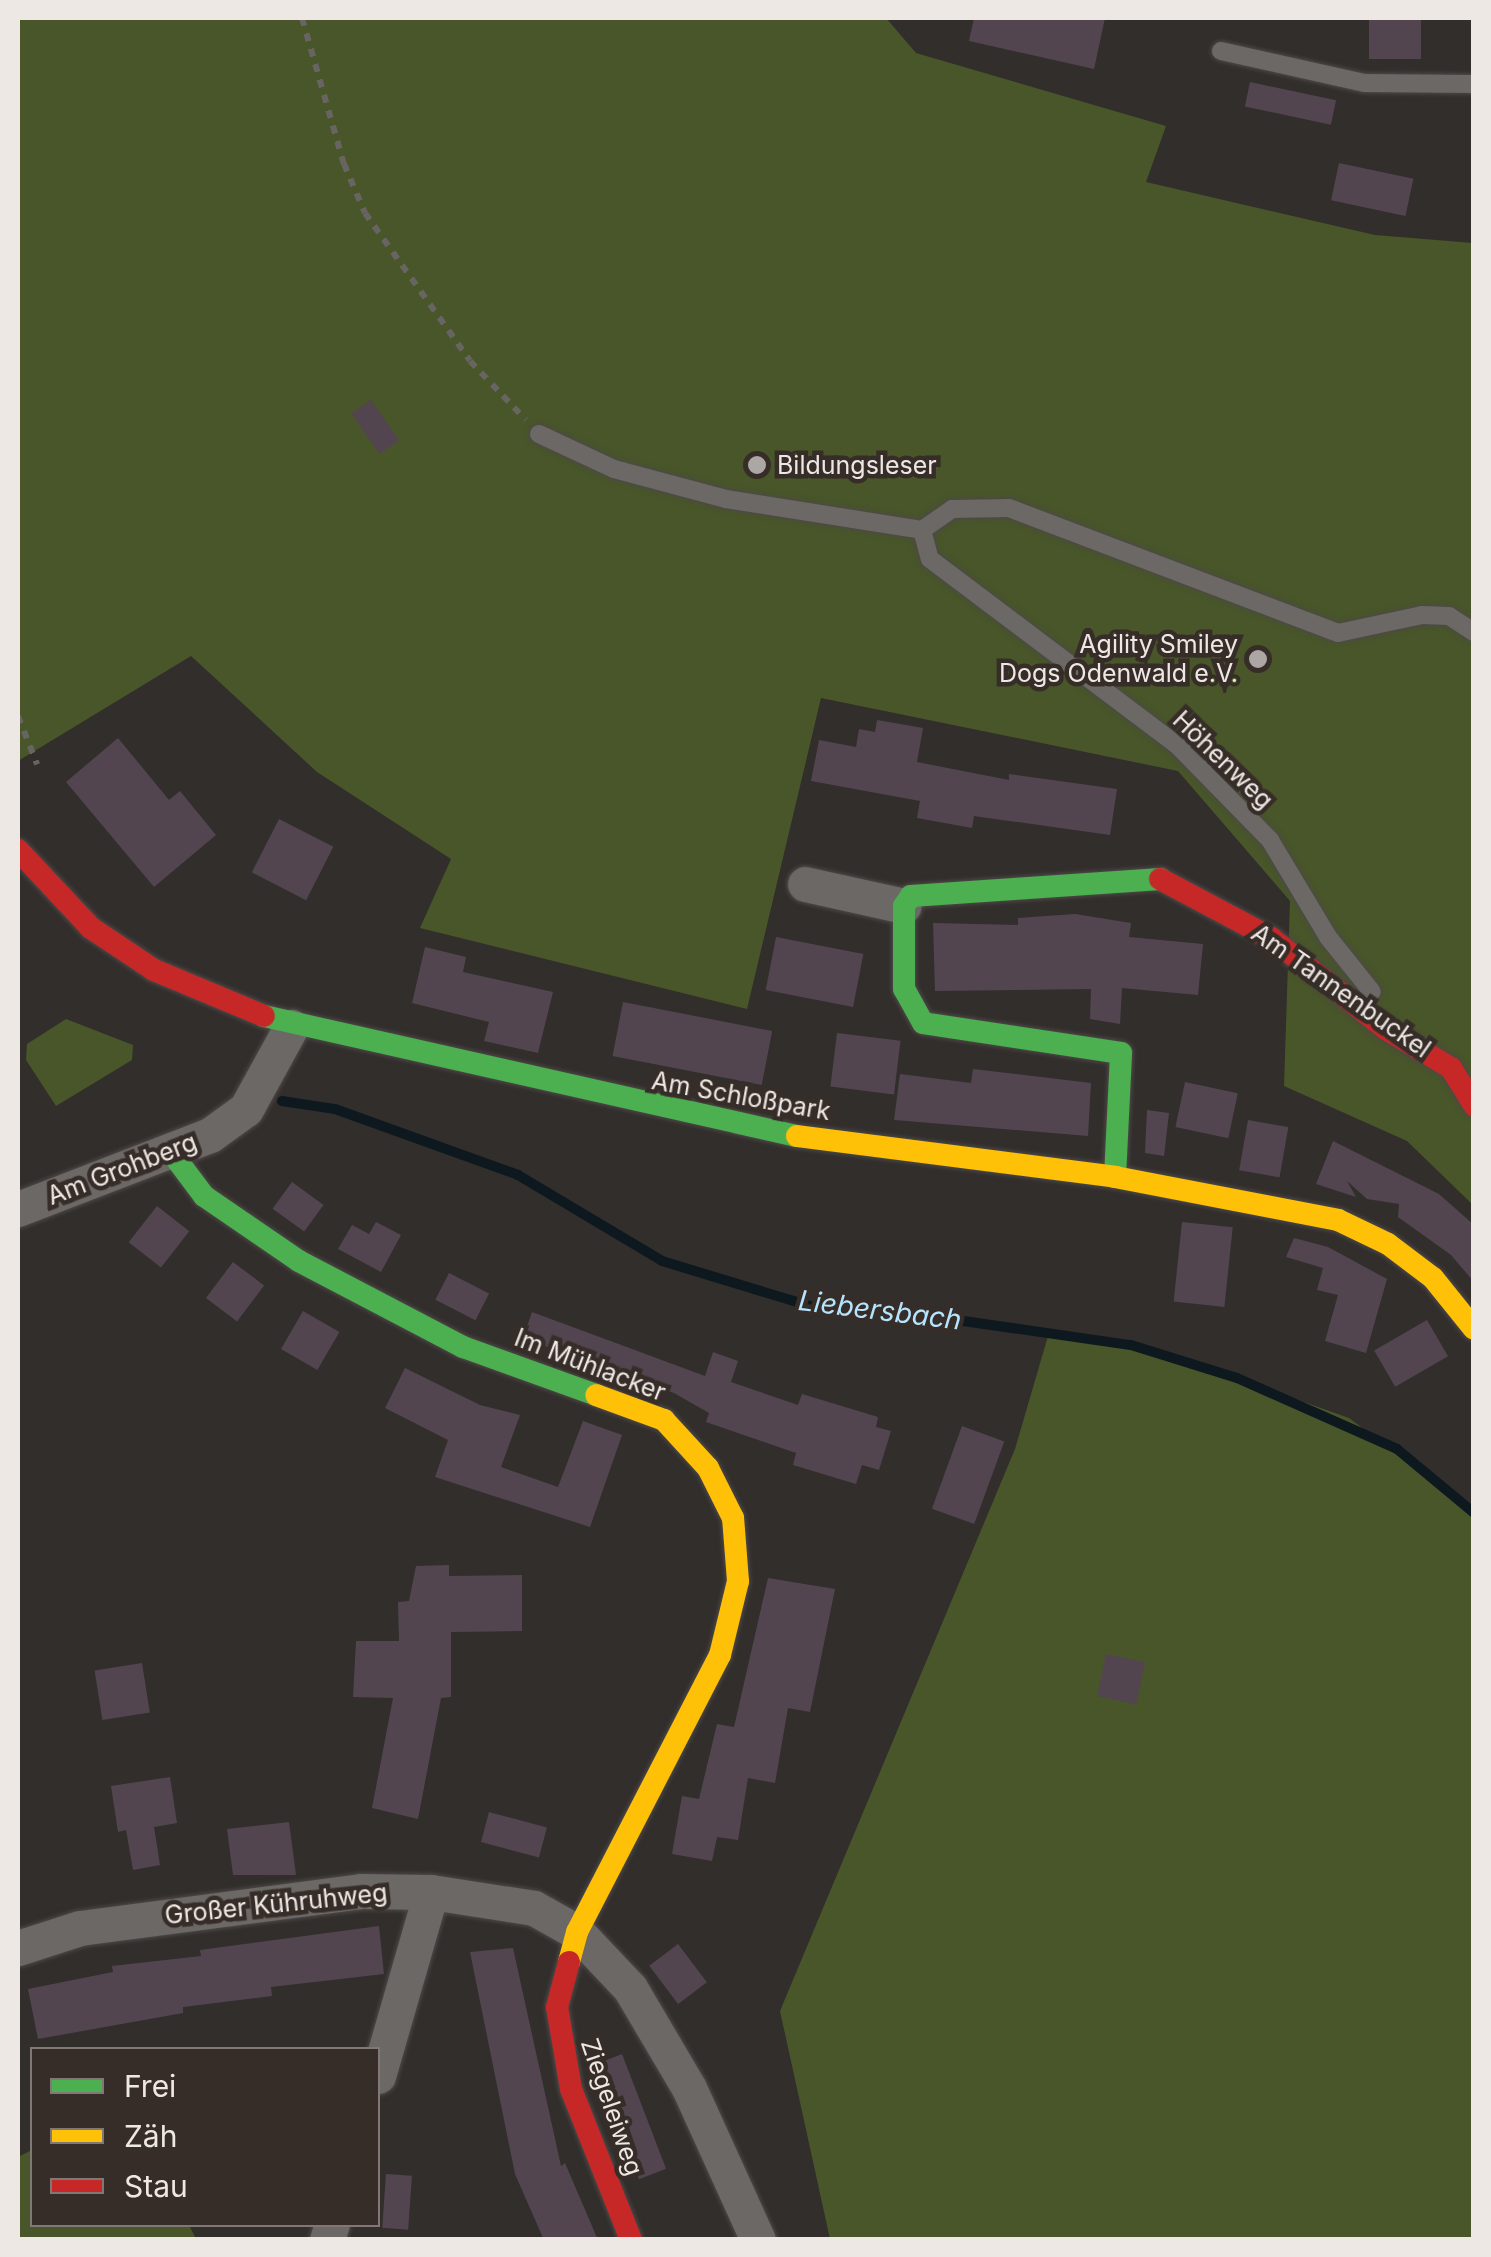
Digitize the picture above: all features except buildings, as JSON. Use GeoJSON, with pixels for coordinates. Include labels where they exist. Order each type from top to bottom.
{"type":"FeatureCollection","features":[{"type":"Feature","properties":{"kind":"street","name":"Am Schloßpark"},"geometry":{"type":"LineString","coordinates":[[18,850],[92,928],[154,970],[291,1027],[762,1132],[1115,1177],[1338,1220],[1388,1244],[1433,1278],[1474,1328]]}},
{"type":"Feature","properties":{"kind":"street","name":"Am Tannenbuckel"},"geometry":{"type":"LineString","coordinates":[[904,906],[915,894],[1160,878],[1271,938],[1386,1028],[1452,1068],[1474,1105]]}},
{"type":"Feature","properties":{"kind":"street"},"geometry":{"type":"LineString","coordinates":[[805,884],[904,906],[905,996],[924,1023],[1121,1054],[1115,1177]]}},
{"type":"Feature","properties":{"kind":"street","name":"Am Grohberg"},"geometry":{"type":"LineString","coordinates":[[18,1209],[170,1152],[246,1109],[291,1027]]}},
{"type":"Feature","properties":{"kind":"street","name":"Im Mühlacker"},"geometry":{"type":"LineString","coordinates":[[170,1152],[204,1196],[299,1261],[463,1347],[664,1420],[708,1468],[733,1518],[738,1581],[720,1655],[577,1932]]}},
{"type":"Feature","properties":{"kind":"street","name":"Großer Kühruhweg"},"geometry":{"type":"LineString","coordinates":[[18,1948],[80,1928],[362,1892],[431,1892],[534,1908],[577,1932],[630,1988],[689,2088],[758,2240]]}},
{"type":"Feature","properties":{"kind":"street"},"geometry":{"type":"LineString","coordinates":[[380,2069],[431,1892]]}},
{"type":"Feature","properties":{"kind":"street","name":"Ziegeleiweg"},"geometry":{"type":"LineString","coordinates":[[577,1932],[561,1983],[558,2033],[571,2089],[631,2240]]}},
{"type":"Feature","properties":{"kind":"lane"},"geometry":{"type":"LineString","coordinates":[[1220,52],[1364,83],[1474,84]]}},
{"type":"Feature","properties":{"kind":"lane"},"geometry":{"type":"LineString","coordinates":[[539,434],[614,469],[726,498],[922,530],[952,508],[1009,508],[1338,632],[1422,615],[1450,616],[1474,632]]}},
{"type":"Feature","properties":{"kind":"lane","name":"Höhenweg"},"geometry":{"type":"LineString","coordinates":[[922,530],[930,559],[1204,773],[1270,840],[1328,937],[1370,990],[1452,1068]]}},
{"type":"Feature","properties":{"kind":"path"},"geometry":{"type":"LineString","coordinates":[[302,18],[344,164],[365,213],[470,360],[539,434]]}},
{"type":"Feature","properties":{"kind":"path"},"geometry":{"type":"LineString","coordinates":[[18,716],[36,764]]}},
{"type":"Feature","properties":{"kind":"green space"},"geometry":{"type":"Polygon","coordinates":[[[18,18],[886,18],[916,53],[1166,126],[1146,182],[1375,235],[1473,243],[1473,1205],[1407,1141],[1284,1086],[1290,901],[1178,771],[821,698],[747,1009],[420,928],[451,859],[317,772],[191,656],[18,761],[18,18]]]}},
{"type":"Feature","properties":{"kind":"green space"},"geometry":{"type":"Polygon","coordinates":[[[66,1019],[133,1045],[132,1060],[56,1106],[26,1060],[27,1044],[66,1019]]]}},
{"type":"Feature","properties":{"kind":"green space"},"geometry":{"type":"Polygon","coordinates":[[[1048,1336],[1168,1354],[1349,1418],[1473,1511],[1473,2239],[830,2239],[780,2011],[1015,1449],[1048,1336]]]}},
{"type":"Feature","properties":{"kind":"green space"},"geometry":{"type":"Polygon","coordinates":[[[30,2151],[30,2227],[190,2227],[196,2239],[18,2239],[18,2157],[30,2151]]]}},
{"type":"Feature","properties":{"kind":"waterway","name":"Liebersbach"},"geometry":{"type":"LineString","coordinates":[[282,1101],[335,1109],[518,1175],[662,1261],[817,1308],[908,1313],[1131,1345],[1237,1378],[1397,1449],[1474,1513]]}},
{"type":"Feature","properties":{"kind":"traffic: fast"},"geometry":{"type":"LineString","coordinates":[[1115,1177],[1121,1053],[923,1023],[904,989],[904,906],[911,896],[1160,879]]}},
{"type":"Feature","properties":{"kind":"traffic: fast"},"geometry":{"type":"LineString","coordinates":[[264,1016],[797,1136]]}},
{"type":"Feature","properties":{"kind":"traffic: fast"},"geometry":{"type":"LineString","coordinates":[[171,1152],[204,1196],[299,1261],[463,1347],[596,1395]]}},
{"type":"Feature","properties":{"kind":"traffic: slow"},"geometry":{"type":"LineString","coordinates":[[797,1136],[1115,1177],[1338,1220],[1388,1244],[1433,1278],[1474,1329]]}},
{"type":"Feature","properties":{"kind":"traffic: slow"},"geometry":{"type":"LineString","coordinates":[[569,1962],[577,1932],[720,1655],[738,1581],[733,1518],[708,1468],[664,1420],[596,1395]]}},
{"type":"Feature","properties":{"kind":"traffic: jam"},"geometry":{"type":"LineString","coordinates":[[18,850],[91,928],[154,970],[264,1016]]}},
{"type":"Feature","properties":{"kind":"traffic: jam"},"geometry":{"type":"LineString","coordinates":[[1160,879],[1271,938],[1386,1029],[1451,1068],[1474,1105]]}},
{"type":"Feature","properties":{"kind":"traffic: jam"},"geometry":{"type":"LineString","coordinates":[[569,1962],[557,2007],[571,2089],[631,2240]]}},
{"type":"Feature","properties":{"kind":"place","name":"Bildungsleser"},"geometry":{"type":"Point","coordinates":[757,465]}},
{"type":"Feature","properties":{"kind":"place","name":"Agility Smiley Dogs Odenwald e.V."},"geometry":{"type":"Point","coordinates":[1258,659]}}]}
